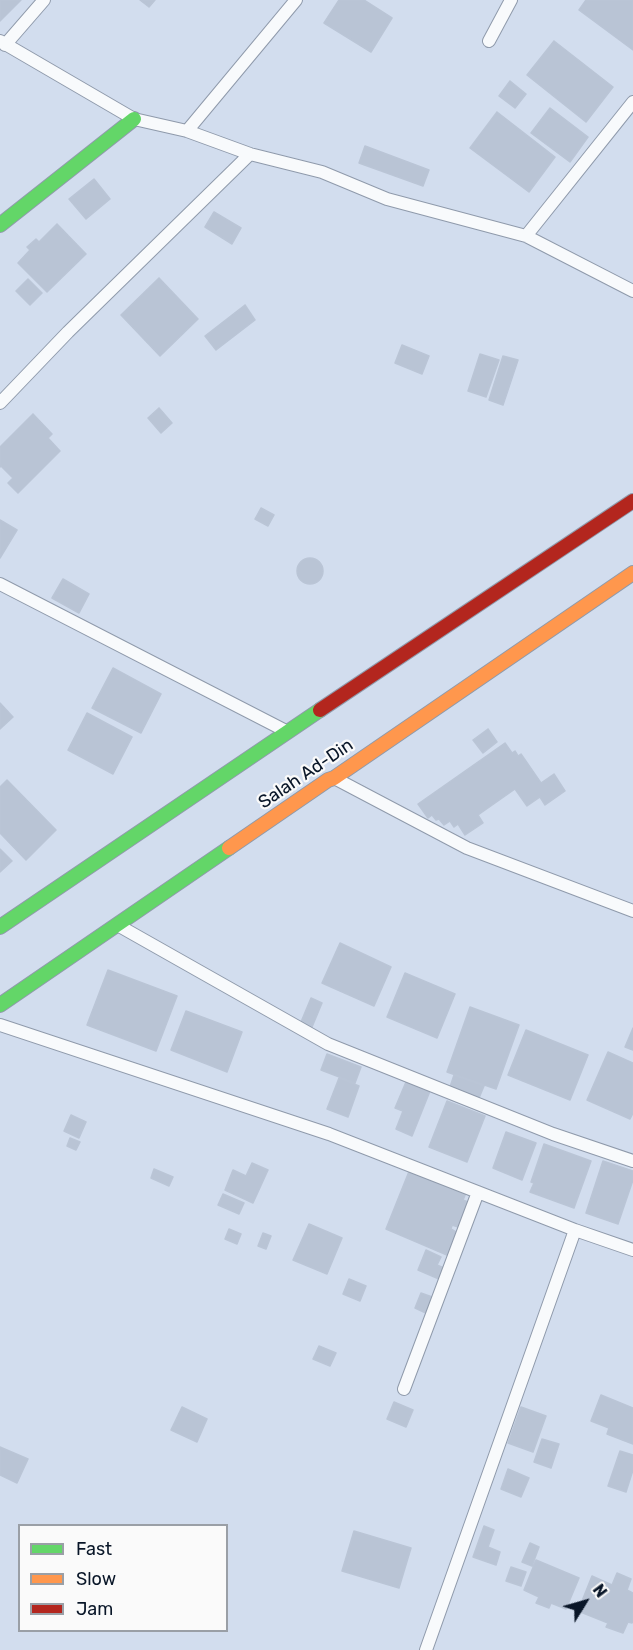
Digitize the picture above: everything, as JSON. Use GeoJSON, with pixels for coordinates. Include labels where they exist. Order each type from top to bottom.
{"type":"FeatureCollection","features":[{"type":"Feature","properties":{"kind":"main road"},"geometry":{"type":"LineString","coordinates":[[0,225],[134,119]]}},
{"type":"Feature","properties":{"kind":"main road"},"geometry":{"type":"LineString","coordinates":[[0,927],[633,501]]}},
{"type":"Feature","properties":{"kind":"main road","name":"Salah Ad-Din"},"geometry":{"type":"LineString","coordinates":[[0,1005],[633,573]]}},
{"type":"Feature","properties":{"kind":"lane"},"geometry":{"type":"LineString","coordinates":[[44,0],[2,43],[134,119],[187,131],[250,154],[322,172],[387,199],[526,236],[633,291]]}},
{"type":"Feature","properties":{"kind":"lane"},"geometry":{"type":"LineString","coordinates":[[187,131],[296,0]]}},
{"type":"Feature","properties":{"kind":"lane"},"geometry":{"type":"LineString","coordinates":[[489,41],[512,0]]}},
{"type":"Feature","properties":{"kind":"lane"},"geometry":{"type":"LineString","coordinates":[[526,236],[633,102]]}},
{"type":"Feature","properties":{"kind":"lane"},"geometry":{"type":"LineString","coordinates":[[0,403],[76,324],[250,154]]}},
{"type":"Feature","properties":{"kind":"lane"},"geometry":{"type":"LineString","coordinates":[[1,586],[288,732]]}},
{"type":"Feature","properties":{"kind":"lane"},"geometry":{"type":"LineString","coordinates":[[334,778],[467,848],[633,911]]}},
{"type":"Feature","properties":{"kind":"lane"},"geometry":{"type":"LineString","coordinates":[[117,925],[328,1044],[553,1134],[633,1161]]}},
{"type":"Feature","properties":{"kind":"lane"},"geometry":{"type":"LineString","coordinates":[[0,1024],[328,1134],[575,1230],[633,1250]]}},
{"type":"Feature","properties":{"kind":"lane"},"geometry":{"type":"LineString","coordinates":[[404,1389],[478,1192]]}},
{"type":"Feature","properties":{"kind":"lane"},"geometry":{"type":"LineString","coordinates":[[426,1650],[575,1230]]}},
{"type":"Feature","properties":{"kind":"building"},"geometry":{"type":"Polygon","coordinates":[[[0,0],[21,0],[0,21],[0,0]]]}},
{"type":"Feature","properties":{"kind":"building"},"geometry":{"type":"Polygon","coordinates":[[[140,0],[155,0],[149,7],[140,0]]]}},
{"type":"Feature","properties":{"kind":"building"},"geometry":{"type":"Polygon","coordinates":[[[339,0],[364,0],[392,18],[371,52],[324,23],[339,0]]]}},
{"type":"Feature","properties":{"kind":"building"},"geometry":{"type":"Polygon","coordinates":[[[586,0],[633,0],[633,50],[579,10],[586,0]]]}},
{"type":"Feature","properties":{"kind":"building"},"geometry":{"type":"Polygon","coordinates":[[[554,41],[613,87],[586,122],[527,75],[554,41]]]}},
{"type":"Feature","properties":{"kind":"building"},"geometry":{"type":"Polygon","coordinates":[[[510,81],[526,94],[515,108],[499,96],[510,81]]]}},
{"type":"Feature","properties":{"kind":"building"},"geometry":{"type":"Polygon","coordinates":[[[550,108],[588,137],[570,162],[531,133],[550,108]]]}},
{"type":"Feature","properties":{"kind":"building"},"geometry":{"type":"Polygon","coordinates":[[[497,112],[555,157],[529,192],[470,148],[497,112]]]}},
{"type":"Feature","properties":{"kind":"building"},"geometry":{"type":"Polygon","coordinates":[[[365,146],[429,170],[423,186],[359,163],[365,146]]]}},
{"type":"Feature","properties":{"kind":"building"},"geometry":{"type":"Polygon","coordinates":[[[94,179],[110,199],[86,219],[69,199],[94,179]]]}},
{"type":"Feature","properties":{"kind":"building"},"geometry":{"type":"Polygon","coordinates":[[[214,212],[241,228],[232,244],[205,227],[214,212]]]}},
{"type":"Feature","properties":{"kind":"building"},"geometry":{"type":"Polygon","coordinates":[[[57,224],[86,254],[47,292],[18,263],[30,250],[27,247],[36,239],[39,242],[57,224]]]}},
{"type":"Feature","properties":{"kind":"building"},"geometry":{"type":"Polygon","coordinates":[[[159,278],[198,319],[160,356],[121,315],[159,278]]]}},
{"type":"Feature","properties":{"kind":"building"},"geometry":{"type":"Polygon","coordinates":[[[28,279],[42,293],[30,305],[16,291],[28,279]]]}},
{"type":"Feature","properties":{"kind":"building"},"geometry":{"type":"Polygon","coordinates":[[[245,305],[255,320],[216,350],[205,336],[245,305]]]}},
{"type":"Feature","properties":{"kind":"building"},"geometry":{"type":"Polygon","coordinates":[[[402,345],[429,356],[422,374],[395,363],[402,345]]]}},
{"type":"Feature","properties":{"kind":"building"},"geometry":{"type":"Polygon","coordinates":[[[480,354],[499,360],[486,397],[468,391],[480,354]]]}},
{"type":"Feature","properties":{"kind":"building"},"geometry":{"type":"Polygon","coordinates":[[[503,356],[518,360],[503,405],[489,400],[503,356]]]}},
{"type":"Feature","properties":{"kind":"building"},"geometry":{"type":"Polygon","coordinates":[[[159,408],[172,423],[161,433],[148,418],[159,408]]]}},
{"type":"Feature","properties":{"kind":"building"},"geometry":{"type":"Polygon","coordinates":[[[33,414],[52,434],[48,438],[60,451],[18,493],[8,483],[13,478],[0,467],[0,447],[33,414]]]}},
{"type":"Feature","properties":{"kind":"building"},"geometry":{"type":"Polygon","coordinates":[[[261,508],[274,515],[268,526],[255,519],[261,508]]]}},
{"type":"Feature","properties":{"kind":"building"},"geometry":{"type":"Polygon","coordinates":[[[0,520],[17,530],[0,558],[0,520]]]}},
{"type":"Feature","properties":{"kind":"building"},"geometry":{"type":"Polygon","coordinates":[[[310,558],[319,562],[323,571],[319,580],[310,584],[301,580],[297,571],[301,562],[310,558]]]}},
{"type":"Feature","properties":{"kind":"building"},"geometry":{"type":"Polygon","coordinates":[[[63,579],[89,594],[79,613],[52,598],[63,579]]]}},
{"type":"Feature","properties":{"kind":"building"},"geometry":{"type":"Polygon","coordinates":[[[113,668],[161,694],[141,733],[92,708],[113,668]]]}},
{"type":"Feature","properties":{"kind":"building"},"geometry":{"type":"Polygon","coordinates":[[[0,703],[13,717],[0,729],[0,703]]]}},
{"type":"Feature","properties":{"kind":"building"},"geometry":{"type":"Polygon","coordinates":[[[87,713],[132,737],[113,774],[68,750],[87,713]]]}},
{"type":"Feature","properties":{"kind":"building"},"geometry":{"type":"Polygon","coordinates":[[[488,729],[497,742],[483,753],[473,740],[488,729]]]}},
{"type":"Feature","properties":{"kind":"building"},"geometry":{"type":"Polygon","coordinates":[[[505,743],[512,753],[515,751],[518,756],[521,754],[541,783],[554,774],[565,791],[545,805],[540,797],[527,806],[515,789],[478,815],[483,823],[465,835],[458,824],[454,827],[450,821],[444,825],[432,815],[428,818],[418,804],[505,743]]]}},
{"type":"Feature","properties":{"kind":"building"},"geometry":{"type":"Polygon","coordinates":[[[7,780],[56,830],[26,860],[0,833],[0,787],[7,780]]]}},
{"type":"Feature","properties":{"kind":"building"},"geometry":{"type":"Polygon","coordinates":[[[0,849],[12,861],[0,872],[0,849]]]}},
{"type":"Feature","properties":{"kind":"building"},"geometry":{"type":"Polygon","coordinates":[[[340,943],[391,967],[374,1006],[322,983],[340,943]]]}},
{"type":"Feature","properties":{"kind":"building"},"geometry":{"type":"Polygon","coordinates":[[[108,970],[177,996],[156,1051],[87,1025],[108,970]]]}},
{"type":"Feature","properties":{"kind":"building"},"geometry":{"type":"Polygon","coordinates":[[[405,973],[455,994],[437,1038],[387,1017],[405,973]]]}},
{"type":"Feature","properties":{"kind":"building"},"geometry":{"type":"Polygon","coordinates":[[[311,998],[322,1003],[312,1027],[301,1022],[311,998]]]}},
{"type":"Feature","properties":{"kind":"building"},"geometry":{"type":"Polygon","coordinates":[[[470,1007],[519,1025],[496,1089],[447,1072],[470,1007]]]}},
{"type":"Feature","properties":{"kind":"building"},"geometry":{"type":"Polygon","coordinates":[[[186,1011],[242,1032],[227,1072],[171,1050],[186,1011]]]}},
{"type":"Feature","properties":{"kind":"building"},"geometry":{"type":"Polygon","coordinates":[[[633,1028],[633,1050],[625,1047],[633,1028]]]}},
{"type":"Feature","properties":{"kind":"building"},"geometry":{"type":"Polygon","coordinates":[[[526,1030],[588,1055],[570,1100],[508,1075],[526,1030]]]}},
{"type":"Feature","properties":{"kind":"building"},"geometry":{"type":"Polygon","coordinates":[[[608,1052],[633,1063],[633,1113],[630,1119],[587,1100],[608,1052]]]}},
{"type":"Feature","properties":{"kind":"building"},"geometry":{"type":"Polygon","coordinates":[[[327,1054],[361,1067],[355,1083],[321,1070],[327,1054]]]}},
{"type":"Feature","properties":{"kind":"building"},"geometry":{"type":"Polygon","coordinates":[[[454,1075],[484,1086],[479,1098],[450,1087],[454,1075]]]}},
{"type":"Feature","properties":{"kind":"building"},"geometry":{"type":"Polygon","coordinates":[[[339,1078],[359,1086],[348,1117],[327,1109],[339,1078]]]}},
{"type":"Feature","properties":{"kind":"building"},"geometry":{"type":"Polygon","coordinates":[[[406,1082],[430,1091],[412,1136],[396,1129],[403,1111],[395,1108],[406,1082]]]}},
{"type":"Feature","properties":{"kind":"building"},"geometry":{"type":"Polygon","coordinates":[[[447,1101],[485,1116],[467,1162],[429,1147],[447,1101]]]}},
{"type":"Feature","properties":{"kind":"building"},"geometry":{"type":"Polygon","coordinates":[[[71,1115],[86,1122],[79,1138],[64,1131],[71,1115]]]}},
{"type":"Feature","properties":{"kind":"building"},"geometry":{"type":"Polygon","coordinates":[[[506,1132],[536,1143],[522,1180],[493,1168],[506,1132]]]}},
{"type":"Feature","properties":{"kind":"building"},"geometry":{"type":"Polygon","coordinates":[[[70,1138],[80,1142],[76,1150],[67,1146],[70,1138]]]}},
{"type":"Feature","properties":{"kind":"building"},"geometry":{"type":"Polygon","coordinates":[[[544,1144],[591,1161],[574,1208],[530,1192],[534,1183],[531,1182],[544,1144]]]}},
{"type":"Feature","properties":{"kind":"building"},"geometry":{"type":"Polygon","coordinates":[[[603,1161],[633,1171],[633,1180],[618,1224],[586,1213],[603,1161]]]}},
{"type":"Feature","properties":{"kind":"building"},"geometry":{"type":"Polygon","coordinates":[[[252,1163],[268,1170],[253,1203],[225,1190],[233,1170],[246,1176],[252,1163]]]}},
{"type":"Feature","properties":{"kind":"building"},"geometry":{"type":"Polygon","coordinates":[[[154,1169],[173,1177],[169,1186],[151,1178],[154,1169]]]}},
{"type":"Feature","properties":{"kind":"building"},"geometry":{"type":"Polygon","coordinates":[[[410,1169],[466,1193],[463,1200],[468,1202],[458,1227],[452,1225],[451,1229],[456,1232],[447,1255],[386,1229],[410,1169]]]}},
{"type":"Feature","properties":{"kind":"building"},"geometry":{"type":"Polygon","coordinates":[[[223,1194],[244,1203],[239,1214],[218,1205],[223,1194]]]}},
{"type":"Feature","properties":{"kind":"building"},"geometry":{"type":"Polygon","coordinates":[[[309,1224],[342,1238],[327,1274],[293,1260],[309,1224]]]}},
{"type":"Feature","properties":{"kind":"building"},"geometry":{"type":"Polygon","coordinates":[[[229,1229],[241,1234],[237,1244],[225,1239],[229,1229]]]}},
{"type":"Feature","properties":{"kind":"building"},"geometry":{"type":"Polygon","coordinates":[[[263,1233],[271,1236],[266,1249],[258,1246],[263,1233]]]}},
{"type":"Feature","properties":{"kind":"building"},"geometry":{"type":"Polygon","coordinates":[[[426,1250],[441,1257],[437,1265],[444,1268],[439,1279],[418,1270],[426,1250]]]}},
{"type":"Feature","properties":{"kind":"building"},"geometry":{"type":"Polygon","coordinates":[[[349,1279],[366,1286],[360,1301],[343,1294],[349,1279]]]}},
{"type":"Feature","properties":{"kind":"building"},"geometry":{"type":"Polygon","coordinates":[[[421,1293],[435,1298],[428,1314],[415,1308],[421,1293]]]}},
{"type":"Feature","properties":{"kind":"building"},"geometry":{"type":"Polygon","coordinates":[[[319,1346],[336,1353],[330,1366],[313,1359],[319,1346]]]}},
{"type":"Feature","properties":{"kind":"building"},"geometry":{"type":"Polygon","coordinates":[[[601,1395],[633,1408],[633,1444],[607,1434],[609,1428],[591,1421],[601,1395]]]}},
{"type":"Feature","properties":{"kind":"building"},"geometry":{"type":"Polygon","coordinates":[[[394,1402],[413,1410],[406,1427],[387,1419],[394,1402]]]}},
{"type":"Feature","properties":{"kind":"building"},"geometry":{"type":"Polygon","coordinates":[[[182,1407],[207,1419],[197,1442],[171,1430],[182,1407]]]}},
{"type":"Feature","properties":{"kind":"building"},"geometry":{"type":"Polygon","coordinates":[[[521,1407],[546,1416],[533,1452],[508,1443],[521,1407]]]}},
{"type":"Feature","properties":{"kind":"building"},"geometry":{"type":"Polygon","coordinates":[[[542,1439],[559,1444],[551,1468],[534,1462],[542,1439]]]}},
{"type":"Feature","properties":{"kind":"building"},"geometry":{"type":"Polygon","coordinates":[[[0,1447],[28,1459],[17,1483],[0,1475],[0,1447]]]}},
{"type":"Feature","properties":{"kind":"building"},"geometry":{"type":"Polygon","coordinates":[[[620,1451],[633,1455],[633,1470],[626,1492],[608,1486],[620,1451]]]}},
{"type":"Feature","properties":{"kind":"building"},"geometry":{"type":"Polygon","coordinates":[[[508,1469],[529,1478],[521,1497],[501,1489],[508,1469]]]}},
{"type":"Feature","properties":{"kind":"building"},"geometry":{"type":"Polygon","coordinates":[[[484,1526],[494,1530],[488,1547],[500,1552],[496,1565],[473,1557],[484,1526]]]}},
{"type":"Feature","properties":{"kind":"building"},"geometry":{"type":"Polygon","coordinates":[[[354,1531],[411,1548],[399,1588],[342,1571],[354,1531]]]}},
{"type":"Feature","properties":{"kind":"building"},"geometry":{"type":"Polygon","coordinates":[[[530,1543],[539,1547],[532,1566],[522,1562],[530,1543]]]}},
{"type":"Feature","properties":{"kind":"building"},"geometry":{"type":"Polygon","coordinates":[[[536,1560],[579,1578],[566,1609],[551,1603],[549,1608],[536,1603],[539,1597],[524,1590],[536,1560]]]}},
{"type":"Feature","properties":{"kind":"building"},"geometry":{"type":"Polygon","coordinates":[[[511,1567],[526,1572],[521,1586],[506,1581],[511,1567]]]}},
{"type":"Feature","properties":{"kind":"building"},"geometry":{"type":"Polygon","coordinates":[[[617,1573],[631,1579],[627,1590],[633,1593],[633,1621],[628,1622],[623,1633],[606,1627],[608,1623],[578,1611],[592,1576],[612,1585],[617,1573]]]}},
{"type":"Feature","properties":{"kind":"traffic: fast"},"geometry":{"type":"LineString","coordinates":[[0,225],[134,119]]}},
{"type":"Feature","properties":{"kind":"traffic: fast"},"geometry":{"type":"LineString","coordinates":[[0,927],[320,710]]}},
{"type":"Feature","properties":{"kind":"traffic: fast"},"geometry":{"type":"LineString","coordinates":[[0,1005],[229,848]]}},
{"type":"Feature","properties":{"kind":"traffic: slow"},"geometry":{"type":"LineString","coordinates":[[229,848],[633,573]]}},
{"type":"Feature","properties":{"kind":"traffic: jam"},"geometry":{"type":"LineString","coordinates":[[320,710],[633,501]]}}]}
